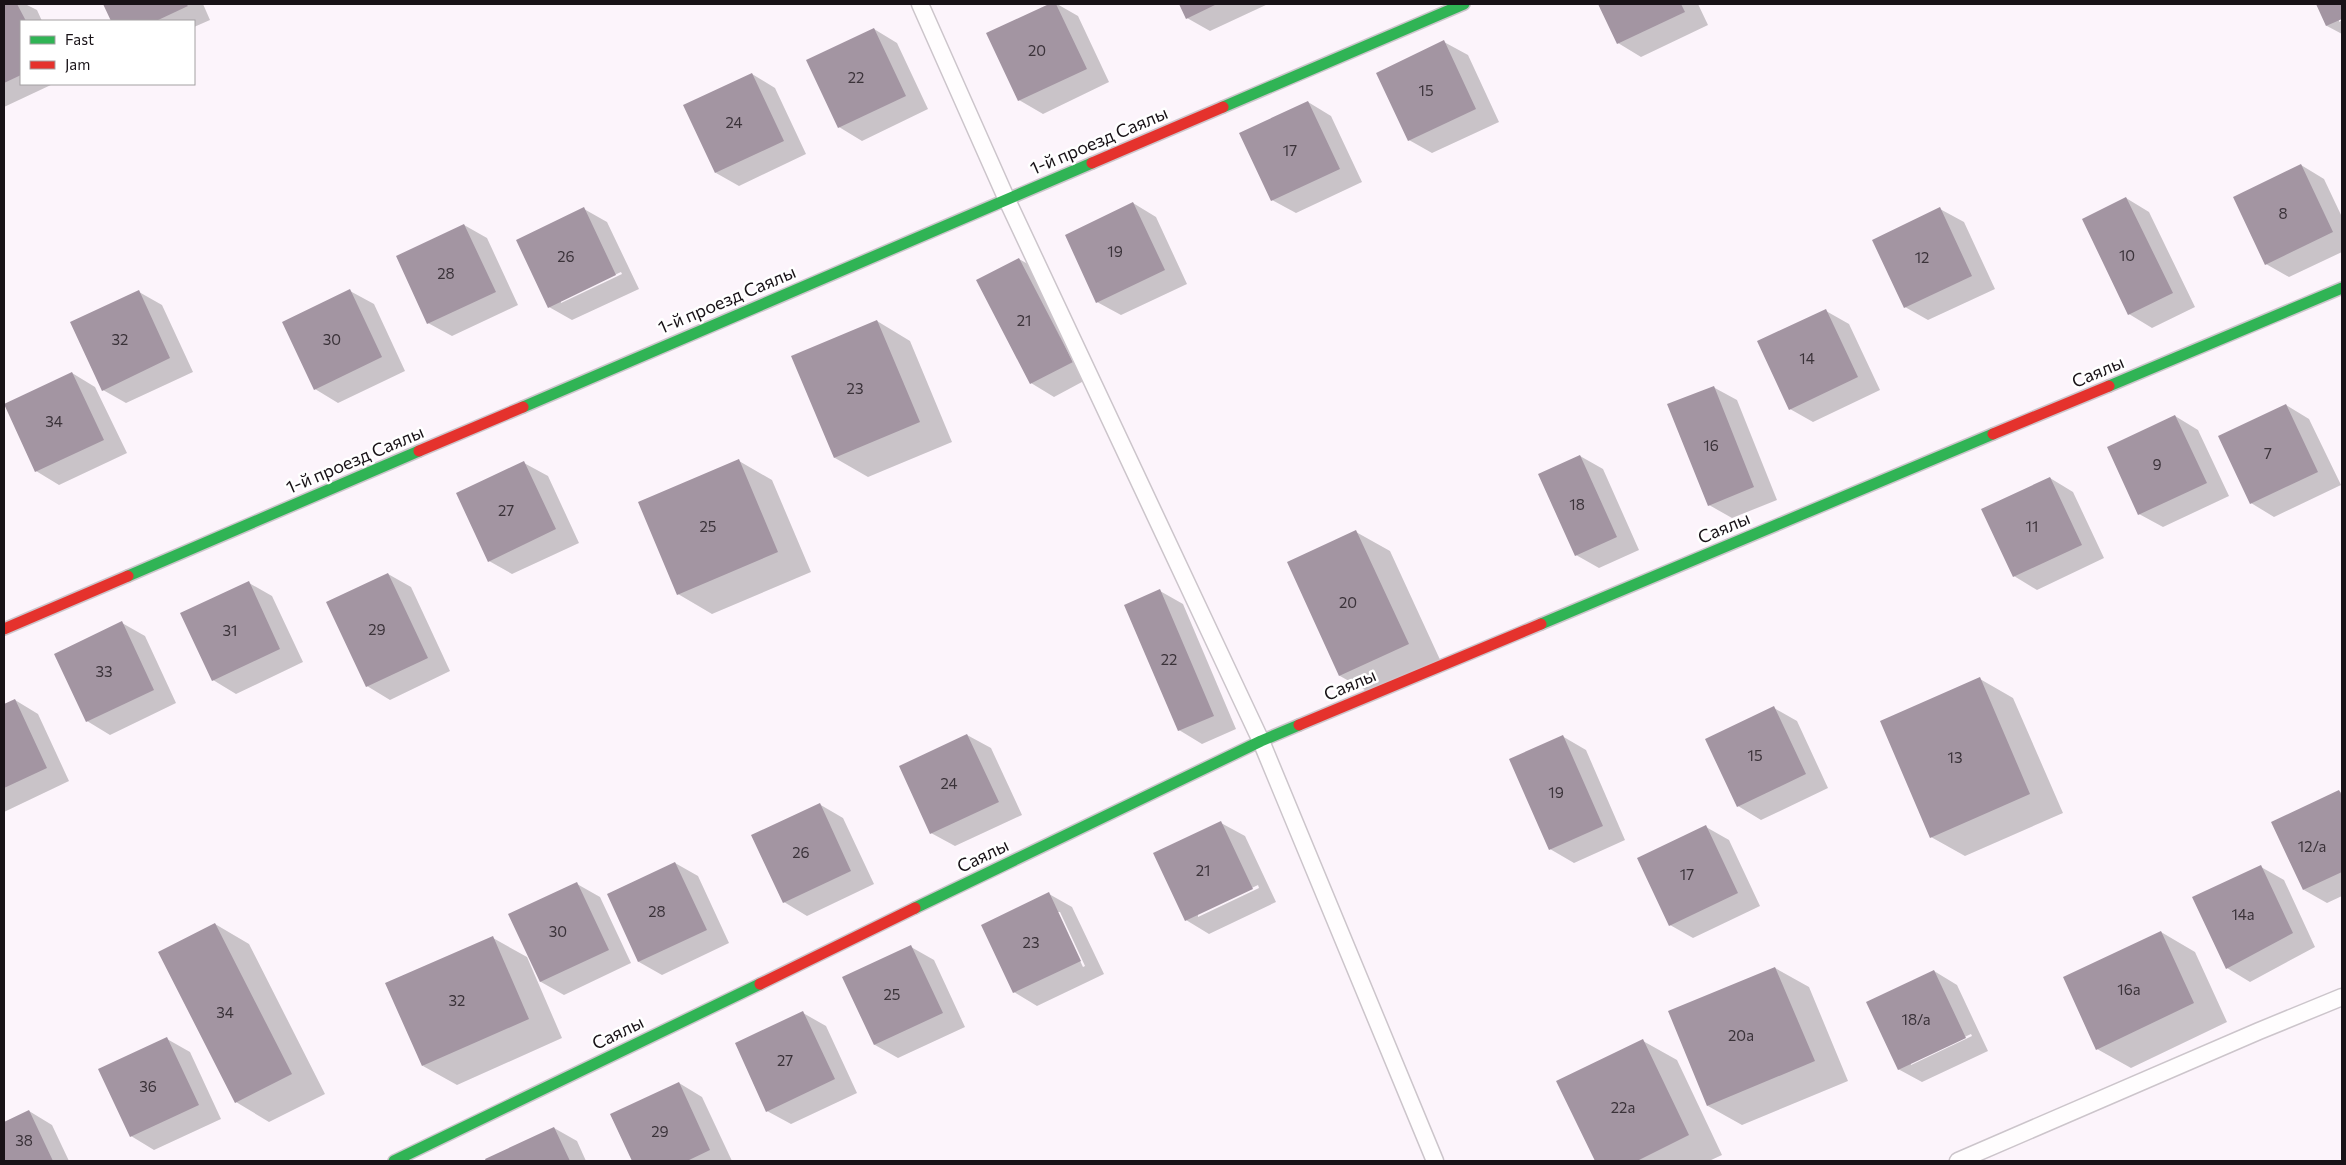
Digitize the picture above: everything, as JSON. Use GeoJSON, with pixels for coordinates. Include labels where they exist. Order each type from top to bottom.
{"type":"FeatureCollection","features":[{"type":"Feature","properties":{"kind":"street","name":"1-й проезд Саялы"},"geometry":{"type":"LineString","coordinates":[[4,629],[1464,4]]}},
{"type":"Feature","properties":{"kind":"street","name":"Саялы"},"geometry":{"type":"LineString","coordinates":[[394,1161],[1261,741],[2342,288]]}},
{"type":"Feature","properties":{"kind":"lane"},"geometry":{"type":"LineString","coordinates":[[920,4],[1007,200],[1261,741],[1435,1161]]}},
{"type":"Feature","properties":{"kind":"lane"},"geometry":{"type":"LineString","coordinates":[[1958,1161],[2259,1030],[2342,997]]}},
{"type":"Feature","properties":{"kind":"building"},"geometry":{"type":"Polygon","coordinates":[[[4,4],[17,4],[25,20],[20,20],[20,75],[4,83],[4,4]]]}},
{"type":"Feature","properties":{"kind":"building"},"geometry":{"type":"Polygon","coordinates":[[[103,4],[186,4],[188,6],[158,20],[111,20],[103,4]]]}},
{"type":"Feature","properties":{"kind":"building"},"geometry":{"type":"Polygon","coordinates":[[[1049,4],[1056,4],[1087,69],[1018,101],[986,33],[1049,4]]]}},
{"type":"Feature","properties":{"kind":"building"},"geometry":{"type":"Polygon","coordinates":[[[1179,4],[1217,4],[1186,19],[1179,4]]]}},
{"type":"Feature","properties":{"kind":"building"},"geometry":{"type":"Polygon","coordinates":[[[1598,4],[1681,4],[1685,12],[1617,44],[1598,4]]]}},
{"type":"Feature","properties":{"kind":"building"},"geometry":{"type":"Polygon","coordinates":[[[2316,4],[2342,4],[2342,19],[2326,26],[2316,4]]]}},
{"type":"Feature","properties":{"kind":"building"},"geometry":{"type":"Polygon","coordinates":[[[874,28],[906,96],[838,128],[806,60],[874,28]]]}},
{"type":"Feature","properties":{"kind":"building"},"geometry":{"type":"Polygon","coordinates":[[[1444,40],[1476,109],[1408,141],[1376,73],[1444,40]]]}},
{"type":"Feature","properties":{"kind":"building"},"geometry":{"type":"Polygon","coordinates":[[[752,73],[784,141],[715,173],[683,105],[752,73]]]}},
{"type":"Feature","properties":{"kind":"building"},"geometry":{"type":"Polygon","coordinates":[[[1308,101],[1340,169],[1271,201],[1239,133],[1308,101]]]}},
{"type":"Feature","properties":{"kind":"building"},"geometry":{"type":"Polygon","coordinates":[[[2301,164],[2333,232],[2265,265],[2233,197],[2301,164]]]}},
{"type":"Feature","properties":{"kind":"building"},"geometry":{"type":"Polygon","coordinates":[[[2126,197],[2173,293],[2128,315],[2082,219],[2126,197]]]}},
{"type":"Feature","properties":{"kind":"building"},"geometry":{"type":"Polygon","coordinates":[[[1133,202],[1165,270],[1096,303],[1065,235],[1133,202]]]}},
{"type":"Feature","properties":{"kind":"building"},"geometry":{"type":"Polygon","coordinates":[[[584,207],[616,275],[548,308],[516,240],[584,207]]]}},
{"type":"Feature","properties":{"kind":"building"},"geometry":{"type":"Polygon","coordinates":[[[1940,207],[1972,276],[1904,308],[1872,240],[1940,207]]]}},
{"type":"Feature","properties":{"kind":"building"},"geometry":{"type":"Polygon","coordinates":[[[464,224],[496,292],[427,324],[396,256],[464,224]]]}},
{"type":"Feature","properties":{"kind":"building"},"geometry":{"type":"Polygon","coordinates":[[[1019,258],[1073,362],[1030,384],[976,280],[1019,258]]]}},
{"type":"Feature","properties":{"kind":"building"},"geometry":{"type":"Polygon","coordinates":[[[350,289],[382,357],[314,390],[282,322],[350,289]]]}},
{"type":"Feature","properties":{"kind":"building"},"geometry":{"type":"Polygon","coordinates":[[[139,290],[170,358],[102,391],[70,322],[139,290]]]}},
{"type":"Feature","properties":{"kind":"building"},"geometry":{"type":"Polygon","coordinates":[[[1826,309],[1858,377],[1789,410],[1757,341],[1826,309]]]}},
{"type":"Feature","properties":{"kind":"building"},"geometry":{"type":"Polygon","coordinates":[[[877,320],[920,422],[834,458],[791,356],[877,320]]]}},
{"type":"Feature","properties":{"kind":"building"},"geometry":{"type":"Polygon","coordinates":[[[72,372],[104,440],[35,472],[4,404],[72,372]]]}},
{"type":"Feature","properties":{"kind":"building"},"geometry":{"type":"Polygon","coordinates":[[[1714,386],[1754,487],[1708,506],[1667,404],[1714,386]]]}},
{"type":"Feature","properties":{"kind":"building"},"geometry":{"type":"Polygon","coordinates":[[[2286,404],[2318,472],[2250,504],[2218,436],[2286,404]]]}},
{"type":"Feature","properties":{"kind":"building"},"geometry":{"type":"Polygon","coordinates":[[[2175,415],[2207,483],[2138,515],[2107,447],[2175,415]]]}},
{"type":"Feature","properties":{"kind":"building"},"geometry":{"type":"Polygon","coordinates":[[[1580,455],[1617,537],[1575,556],[1538,474],[1580,455]]]}},
{"type":"Feature","properties":{"kind":"building"},"geometry":{"type":"Polygon","coordinates":[[[739,459],[778,552],[677,595],[638,502],[739,459]]]}},
{"type":"Feature","properties":{"kind":"building"},"geometry":{"type":"Polygon","coordinates":[[[524,461],[556,529],[488,562],[456,493],[524,461]]]}},
{"type":"Feature","properties":{"kind":"building"},"geometry":{"type":"Polygon","coordinates":[[[2050,477],[2082,545],[2013,577],[1981,509],[2050,477]]]}},
{"type":"Feature","properties":{"kind":"building"},"geometry":{"type":"Polygon","coordinates":[[[1356,530],[1409,644],[1339,676],[1287,562],[1356,530]]]}},
{"type":"Feature","properties":{"kind":"building"},"geometry":{"type":"Polygon","coordinates":[[[388,573],[428,658],[366,687],[326,602],[388,573]]]}},
{"type":"Feature","properties":{"kind":"building"},"geometry":{"type":"Polygon","coordinates":[[[249,581],[280,649],[212,681],[180,613],[249,581]]]}},
{"type":"Feature","properties":{"kind":"building"},"geometry":{"type":"Polygon","coordinates":[[[1160,589],[1214,716],[1178,731],[1124,605],[1160,589]]]}},
{"type":"Feature","properties":{"kind":"building"},"geometry":{"type":"Polygon","coordinates":[[[122,621],[154,690],[86,722],[54,654],[122,621]]]}},
{"type":"Feature","properties":{"kind":"building"},"geometry":{"type":"Polygon","coordinates":[[[1980,677],[2030,794],[1930,838],[1880,721],[1980,677]]]}},
{"type":"Feature","properties":{"kind":"building"},"geometry":{"type":"Polygon","coordinates":[[[15,699],[47,768],[4,788],[4,704],[15,699]]]}},
{"type":"Feature","properties":{"kind":"building"},"geometry":{"type":"Polygon","coordinates":[[[1774,706],[1806,774],[1737,807],[1705,739],[1774,706]]]}},
{"type":"Feature","properties":{"kind":"building"},"geometry":{"type":"Polygon","coordinates":[[[967,734],[999,802],[930,834],[899,766],[967,734]]]}},
{"type":"Feature","properties":{"kind":"building"},"geometry":{"type":"Polygon","coordinates":[[[1563,735],[1603,826],[1549,850],[1509,759],[1563,735]]]}},
{"type":"Feature","properties":{"kind":"building"},"geometry":{"type":"Polygon","coordinates":[[[2339,790],[2342,796],[2342,872],[2303,890],[2271,822],[2339,790]]]}},
{"type":"Feature","properties":{"kind":"building"},"geometry":{"type":"Polygon","coordinates":[[[820,803],[851,871],[783,903],[751,835],[820,803]]]}},
{"type":"Feature","properties":{"kind":"building"},"geometry":{"type":"Polygon","coordinates":[[[1221,821],[1253,889],[1185,921],[1153,853],[1221,821]]]}},
{"type":"Feature","properties":{"kind":"building"},"geometry":{"type":"Polygon","coordinates":[[[1706,825],[1738,893],[1669,926],[1637,858],[1706,825]]]}},
{"type":"Feature","properties":{"kind":"building"},"geometry":{"type":"Polygon","coordinates":[[[675,862],[707,930],[638,962],[607,894],[675,862]]]}},
{"type":"Feature","properties":{"kind":"building"},"geometry":{"type":"Polygon","coordinates":[[[2261,865],[2293,933],[2226,969],[2192,897],[2261,865]]]}},
{"type":"Feature","properties":{"kind":"building"},"geometry":{"type":"Polygon","coordinates":[[[577,882],[609,950],[540,982],[508,914],[577,882]]]}},
{"type":"Feature","properties":{"kind":"building"},"geometry":{"type":"Polygon","coordinates":[[[1049,892],[1081,961],[1013,993],[981,925],[1049,892]]]}},
{"type":"Feature","properties":{"kind":"building"},"geometry":{"type":"Polygon","coordinates":[[[215,923],[292,1074],[235,1103],[158,952],[215,923]]]}},
{"type":"Feature","properties":{"kind":"building"},"geometry":{"type":"Polygon","coordinates":[[[2161,931],[2194,1003],[2096,1050],[2063,977],[2161,931]]]}},
{"type":"Feature","properties":{"kind":"building"},"geometry":{"type":"Polygon","coordinates":[[[493,936],[529,1019],[422,1066],[385,983],[493,936]]]}},
{"type":"Feature","properties":{"kind":"building"},"geometry":{"type":"Polygon","coordinates":[[[911,945],[943,1013],[874,1045],[842,977],[911,945]]]}},
{"type":"Feature","properties":{"kind":"building"},"geometry":{"type":"Polygon","coordinates":[[[1775,967],[1815,1061],[1707,1106],[1668,1011],[1775,967]]]}},
{"type":"Feature","properties":{"kind":"building"},"geometry":{"type":"Polygon","coordinates":[[[1934,970],[1966,1038],[1898,1070],[1866,1002],[1934,970]]]}},
{"type":"Feature","properties":{"kind":"building"},"geometry":{"type":"Polygon","coordinates":[[[803,1011],[835,1079],[766,1112],[735,1043],[803,1011]]]}},
{"type":"Feature","properties":{"kind":"building"},"geometry":{"type":"Polygon","coordinates":[[[167,1037],[199,1105],[130,1137],[98,1069],[167,1037]]]}},
{"type":"Feature","properties":{"kind":"building"},"geometry":{"type":"Polygon","coordinates":[[[1643,1039],[1689,1135],[1637,1161],[1595,1161],[1556,1081],[1643,1039]]]}},
{"type":"Feature","properties":{"kind":"building"},"geometry":{"type":"Polygon","coordinates":[[[679,1082],[710,1150],[687,1161],[632,1161],[610,1114],[679,1082]]]}},
{"type":"Feature","properties":{"kind":"building"},"geometry":{"type":"Polygon","coordinates":[[[29,1110],[53,1161],[4,1161],[4,1122],[29,1110]]]}},
{"type":"Feature","properties":{"kind":"building"},"geometry":{"type":"Polygon","coordinates":[[[554,1127],[570,1161],[486,1161],[485,1159],[554,1127]]]}},
{"type":"Feature","properties":{"kind":"traffic: fast"},"geometry":{"type":"LineString","coordinates":[[1223,107],[1464,4]]}},
{"type":"Feature","properties":{"kind":"traffic: fast"},"geometry":{"type":"LineString","coordinates":[[523,407],[1092,163]]}},
{"type":"Feature","properties":{"kind":"traffic: fast"},"geometry":{"type":"LineString","coordinates":[[2109,386],[2342,288]]}},
{"type":"Feature","properties":{"kind":"traffic: fast"},"geometry":{"type":"LineString","coordinates":[[1541,624],[1993,434]]}},
{"type":"Feature","properties":{"kind":"traffic: fast"},"geometry":{"type":"LineString","coordinates":[[128,576],[419,451]]}},
{"type":"Feature","properties":{"kind":"traffic: fast"},"geometry":{"type":"LineString","coordinates":[[915,908],[1261,741],[1299,725]]}},
{"type":"Feature","properties":{"kind":"traffic: fast"},"geometry":{"type":"LineString","coordinates":[[394,1161],[760,984]]}},
{"type":"Feature","properties":{"kind":"traffic: jam"},"geometry":{"type":"LineString","coordinates":[[1092,163],[1223,107]]}},
{"type":"Feature","properties":{"kind":"traffic: jam"},"geometry":{"type":"LineString","coordinates":[[1993,434],[2109,386]]}},
{"type":"Feature","properties":{"kind":"traffic: jam"},"geometry":{"type":"LineString","coordinates":[[419,451],[523,407]]}},
{"type":"Feature","properties":{"kind":"traffic: jam"},"geometry":{"type":"LineString","coordinates":[[4,629],[128,576]]}},
{"type":"Feature","properties":{"kind":"traffic: jam"},"geometry":{"type":"LineString","coordinates":[[1299,725],[1541,624]]}},
{"type":"Feature","properties":{"kind":"traffic: jam"},"geometry":{"type":"LineString","coordinates":[[760,984],[915,908]]}}]}
